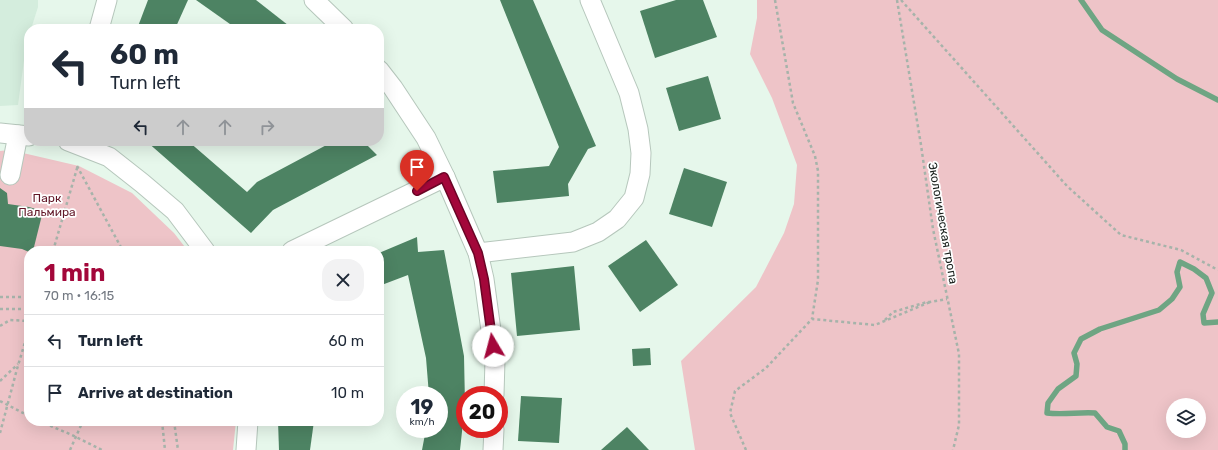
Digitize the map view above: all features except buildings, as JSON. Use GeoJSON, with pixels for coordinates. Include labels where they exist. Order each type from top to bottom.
{"type":"FeatureCollection","features":[{"type":"Feature","properties":{"kind":"lane"},"geometry":{"type":"LineString","coordinates":[[100,24],[107,0]]}},
{"type":"Feature","properties":{"kind":"lane"},"geometry":{"type":"LineString","coordinates":[[314,0],[339,24]]}},
{"type":"Feature","properties":{"kind":"lane"},"geometry":{"type":"LineString","coordinates":[[478,253],[573,242],[598,232],[617,219],[634,198],[640,174],[641,153],[638,129],[629,93],[590,0]]}},
{"type":"Feature","properties":{"kind":"lane"},"geometry":{"type":"LineString","coordinates":[[384,76],[426,138],[478,253],[484,279],[495,360],[494,386]]}},
{"type":"Feature","properties":{"kind":"lane"},"geometry":{"type":"LineString","coordinates":[[10,175],[16,135]]}},
{"type":"Feature","properties":{"kind":"lane"},"geometry":{"type":"LineString","coordinates":[[81,146],[108,157],[142,183],[175,211],[201,246]]}},
{"type":"Feature","properties":{"kind":"lane"},"geometry":{"type":"LineString","coordinates":[[302,246],[444,177]]}},
{"type":"Feature","properties":{"kind":"lane"},"geometry":{"type":"LineString","coordinates":[[246,450],[248,426]]}},
{"type":"Feature","properties":{"kind":"lane"},"geometry":{"type":"LineString","coordinates":[[493,450],[494,438]]}},
{"type":"Feature","properties":{"kind":"path"},"geometry":{"type":"LineString","coordinates":[[746,450],[730,413],[735,391],[766,368],[812,319],[818,280],[818,172],[815,156],[793,103],[775,0]]}},
{"type":"Feature","properties":{"kind":"path","name":"Экологическая тропа"},"geometry":{"type":"LineString","coordinates":[[897,0],[921,144],[932,228],[959,354],[959,425],[953,450]]}},
{"type":"Feature","properties":{"kind":"path"},"geometry":{"type":"LineString","coordinates":[[901,0],[1067,186],[1121,235],[1181,250],[1218,270]]}},
{"type":"Feature","properties":{"kind":"path"},"geometry":{"type":"LineString","coordinates":[[54,246],[77,166],[76,146]]}},
{"type":"Feature","properties":{"kind":"path"},"geometry":{"type":"LineString","coordinates":[[77,166],[120,246]]}},
{"type":"Feature","properties":{"kind":"path"},"geometry":{"type":"LineString","coordinates":[[0,297],[24,296]]}},
{"type":"Feature","properties":{"kind":"path"},"geometry":{"type":"LineString","coordinates":[[884,322],[893,312],[927,302],[947,299]]}},
{"type":"Feature","properties":{"kind":"path"},"geometry":{"type":"LineString","coordinates":[[812,319],[875,325],[930,302]]}},
{"type":"Feature","properties":{"kind":"path"},"geometry":{"type":"LineString","coordinates":[[0,309],[24,309]]}},
{"type":"Feature","properties":{"kind":"path"},"geometry":{"type":"LineString","coordinates":[[0,326],[10,320],[24,321]]}},
{"type":"Feature","properties":{"kind":"path"},"geometry":{"type":"LineString","coordinates":[[0,433],[24,345]]}},
{"type":"Feature","properties":{"kind":"path"},"geometry":{"type":"LineString","coordinates":[[0,381],[18,364]]}},
{"type":"Feature","properties":{"kind":"path"},"geometry":{"type":"LineString","coordinates":[[0,401],[24,413]]}},
{"type":"Feature","properties":{"kind":"path"},"geometry":{"type":"LineString","coordinates":[[51,426],[102,450]]}},
{"type":"Feature","properties":{"kind":"path"},"geometry":{"type":"LineString","coordinates":[[70,450],[81,426]]}},
{"type":"Feature","properties":{"kind":"path"},"geometry":{"type":"LineString","coordinates":[[163,426],[165,450]]}},
{"type":"Feature","properties":{"kind":"path"},"geometry":{"type":"LineString","coordinates":[[175,426],[178,450]]}},
{"type":"Feature","properties":{"kind":"shaded area"},"geometry":{"type":"Polygon","coordinates":[[[0,0],[38,0],[38,7],[33,24],[24,24],[24,60],[18,105],[0,106],[0,0]]]}},
{"type":"Feature","properties":{"kind":"green space"},"geometry":{"type":"Polygon","coordinates":[[[757,0],[1218,0],[1218,450],[695,450],[681,361],[756,287],[784,233],[794,204],[797,165],[772,98],[750,54],[757,18],[757,0]]]}},
{"type":"Feature","properties":{"kind":"green space","name":"Парк Пальмира"},"geometry":{"type":"Polygon","coordinates":[[[10,150],[79,166],[132,193],[174,233],[184,246],[24,246],[24,426],[235,426],[233,450],[0,450],[0,151],[10,150]]]}},
{"type":"Feature","properties":{"kind":"waterway"},"geometry":{"type":"LineString","coordinates":[[1081,0],[1102,30],[1177,79],[1218,100]]}},
{"type":"Feature","properties":{"kind":"waterway"},"geometry":{"type":"LineString","coordinates":[[1125,450],[1125,444],[1119,431],[1107,427],[1095,413],[1047,413],[1048,403],[1058,389],[1076,376],[1077,364],[1074,353],[1081,339],[1100,329],[1159,310],[1172,299],[1180,287],[1177,272],[1180,262],[1194,269],[1206,278],[1212,293],[1203,314],[1204,323],[1218,322]]}},
{"type":"Feature","properties":{"kind":"route"},"geometry":{"type":"LineString","coordinates":[[417,191],[444,177],[478,253],[484,279],[493,346]]}}]}
